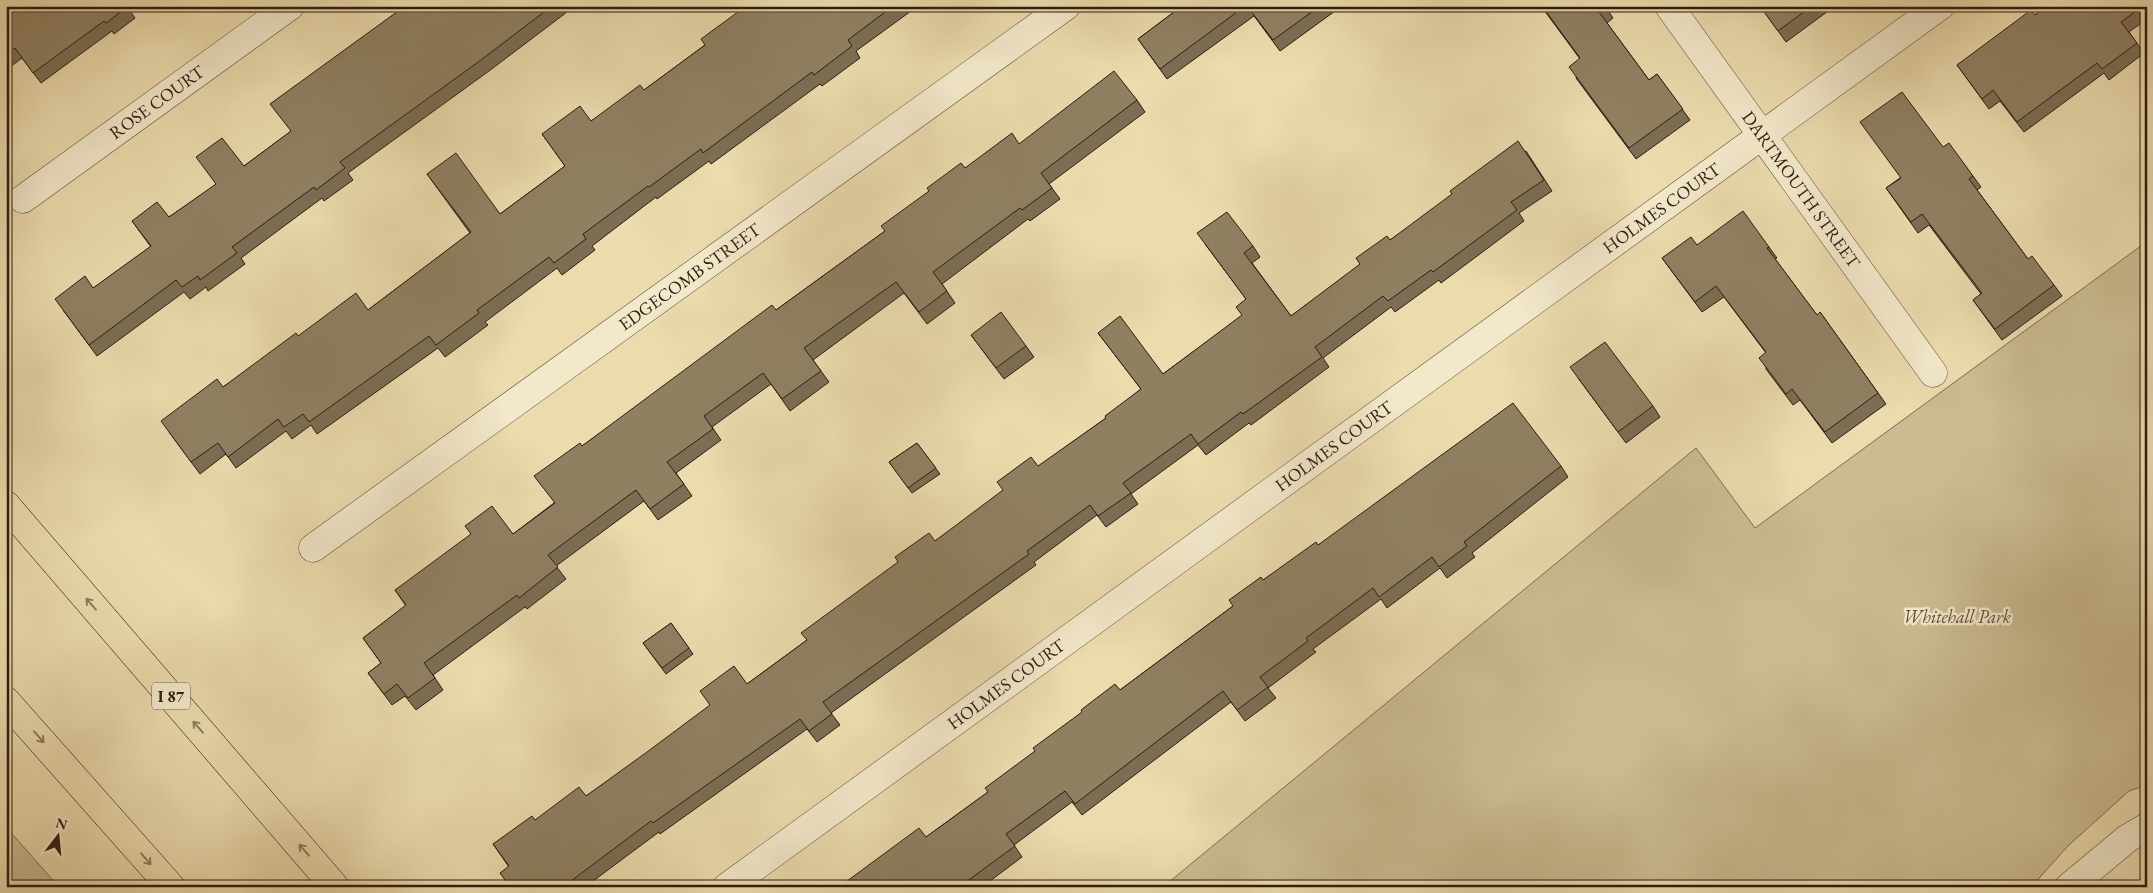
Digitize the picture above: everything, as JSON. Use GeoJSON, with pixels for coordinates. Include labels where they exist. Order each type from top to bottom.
{"type":"FeatureCollection","features":[{"type":"Feature","properties":{"kind":"highway","name":"I 87"},"geometry":{"type":"LineString","coordinates":[[6,505],[336,887]]}},
{"type":"Feature","properties":{"kind":"highway"},"geometry":{"type":"LineString","coordinates":[[6,701],[171,887]]}},
{"type":"Feature","properties":{"kind":"street","name":"ROSE COURT"},"geometry":{"type":"LineString","coordinates":[[23,199],[290,6]]}},
{"type":"Feature","properties":{"kind":"street","name":"EDGECOMB STREET"},"geometry":{"type":"LineString","coordinates":[[313,548],[1066,6]]}},
{"type":"Feature","properties":{"kind":"street","name":"DARTMOUTH STREET"},"geometry":{"type":"LineString","coordinates":[[1669,6],[1933,373]]}},
{"type":"Feature","properties":{"kind":"street","name":"HOLMES COURT"},"geometry":{"type":"LineString","coordinates":[[727,887],[1940,6]]}},
{"type":"Feature","properties":{"kind":"street"},"geometry":{"type":"LineString","coordinates":[[2069,887],[2128,838],[2147,827]]}},
{"type":"Feature","properties":{"kind":"green space","name":"Whitehall Park"},"geometry":{"type":"Polygon","coordinates":[[[2145,243],[2147,254],[2147,785],[2129,791],[2069,845],[2031,887],[1163,887],[1696,448],[1755,528],[2145,243]]]}},
{"type":"Feature","properties":{"kind":"green space"},"geometry":{"type":"Polygon","coordinates":[[[6,827],[59,887],[6,887],[6,827]]]}},
{"type":"Feature","properties":{"kind":"building"},"geometry":{"type":"Polygon","coordinates":[[[22,6],[127,7],[106,23],[104,21],[33,73],[15,48],[6,54],[6,18],[22,6]]]}},
{"type":"Feature","properties":{"kind":"building"},"geometry":{"type":"Polygon","coordinates":[[[405,6],[552,6],[340,162],[345,168],[316,190],[314,187],[232,247],[237,253],[200,280],[198,276],[182,287],[176,280],[89,345],[55,299],[85,276],[93,288],[151,246],[132,221],[157,202],[169,217],[216,184],[196,157],[222,138],[244,166],[291,131],[270,104],[405,6]]]}},
{"type":"Feature","properties":{"kind":"building"},"geometry":{"type":"Polygon","coordinates":[[[746,6],[893,6],[848,40],[852,46],[814,75],[812,72],[703,153],[701,149],[648,186],[583,234],[586,239],[554,263],[549,257],[477,310],[479,313],[436,345],[429,336],[309,422],[303,414],[284,427],[278,419],[228,457],[218,443],[191,462],[161,421],[217,379],[223,387],[296,333],[298,336],[356,293],[368,310],[471,232],[427,174],[456,153],[500,214],[565,166],[542,134],[580,106],[591,121],[640,85],[644,90],[705,45],[701,39],[746,6]]]}},
{"type":"Feature","properties":{"kind":"building"},"geometry":{"type":"Polygon","coordinates":[[[1182,6],[1245,6],[1160,69],[1138,39],[1182,6]]]}},
{"type":"Feature","properties":{"kind":"building"},"geometry":{"type":"Polygon","coordinates":[[[1247,6],[1320,6],[1273,40],[1247,6]]]}},
{"type":"Feature","properties":{"kind":"building"},"geometry":{"type":"Polygon","coordinates":[[[1542,6],[1605,6],[1599,12],[1649,80],[1657,74],[1683,109],[1629,148],[1569,67],[1580,58],[1542,6]]]}},
{"type":"Feature","properties":{"kind":"building"},"geometry":{"type":"Polygon","coordinates":[[[1760,6],[1812,6],[1778,31],[1760,6]]]}},
{"type":"Feature","properties":{"kind":"building"},"geometry":{"type":"Polygon","coordinates":[[[2047,6],[2143,6],[2121,22],[2137,43],[2102,69],[2097,63],[2017,122],[1993,90],[1982,99],[1957,65],[2031,10],[2035,15],[2047,6]]]}},
{"type":"Feature","properties":{"kind":"building"},"geometry":{"type":"Polygon","coordinates":[[[1114,71],[1137,100],[1041,173],[1052,188],[1022,210],[1020,208],[933,272],[947,291],[919,312],[896,282],[804,348],[821,371],[782,399],[763,373],[704,416],[713,429],[667,462],[684,484],[650,509],[636,490],[548,555],[558,567],[519,598],[517,595],[424,663],[435,678],[408,698],[397,684],[384,694],[368,673],[381,663],[363,638],[406,605],[395,590],[471,534],[465,526],[492,506],[513,534],[555,503],[534,476],[580,443],[582,446],[772,305],[776,310],[885,231],[881,226],[929,191],[927,188],[961,163],[965,168],[1012,133],[1019,144],[1114,71]]]}},
{"type":"Feature","properties":{"kind":"building"},"geometry":{"type":"Polygon","coordinates":[[[1902,92],[1943,147],[1949,143],[1973,176],[1969,179],[2028,259],[2032,256],[2054,285],[1995,329],[1973,300],[1982,293],[1922,214],[1911,222],[1886,188],[1901,178],[1860,122],[1902,92]]]}},
{"type":"Feature","properties":{"kind":"building"},"geometry":{"type":"Polygon","coordinates":[[[1518,141],[1544,180],[1511,202],[1517,210],[1433,272],[1431,270],[1388,301],[1383,296],[1315,347],[1322,357],[1198,444],[1191,434],[1123,483],[1131,493],[1098,516],[1090,505],[1027,551],[1029,554],[823,702],[832,714],[809,731],[800,719],[653,823],[651,821],[563,887],[510,887],[500,873],[509,866],[493,844],[532,816],[535,820],[579,787],[586,796],[647,752],[710,705],[700,691],[734,666],[747,684],[807,640],[801,633],[898,562],[895,557],[929,533],[935,541],[1003,490],[997,482],[1031,457],[1038,466],[1106,418],[1105,416],[1141,389],[1098,333],[1120,316],[1163,374],[1242,315],[1236,307],[1246,299],[1197,233],[1227,212],[1253,246],[1244,253],[1291,316],[1360,264],[1356,258],[1387,236],[1390,240],[1452,194],[1450,191],[1518,141]]]}},
{"type":"Feature","properties":{"kind":"building"},"geometry":{"type":"Polygon","coordinates":[[[1743,211],[1769,247],[1767,248],[1817,315],[1820,312],[1878,393],[1825,432],[1792,389],[1786,394],[1759,358],[1766,352],[1716,286],[1695,302],[1662,258],[1691,237],[1697,245],[1743,211]]]}},
{"type":"Feature","properties":{"kind":"building"},"geometry":{"type":"Polygon","coordinates":[[[1001,312],[1026,346],[996,368],[971,335],[1001,312]]]}},
{"type":"Feature","properties":{"kind":"building"},"geometry":{"type":"Polygon","coordinates":[[[1605,342],[1653,406],[1618,432],[1570,367],[1605,342]]]}},
{"type":"Feature","properties":{"kind":"building"},"geometry":{"type":"Polygon","coordinates":[[[1513,403],[1561,466],[1464,542],[1467,546],[1439,567],[1432,557],[1379,597],[1373,588],[1306,638],[1308,641],[1260,677],[1268,687],[1237,710],[1223,691],[1075,804],[1065,791],[1006,834],[1015,846],[962,885],[963,887],[839,887],[919,828],[926,837],[988,792],[985,788],[1035,751],[1033,748],[1082,712],[1081,710],[1115,684],[1120,690],[1233,606],[1229,600],[1261,577],[1263,580],[1316,542],[1318,545],[1513,403]]]}},
{"type":"Feature","properties":{"kind":"building"},"geometry":{"type":"Polygon","coordinates":[[[917,443],[936,468],[908,488],[889,462],[917,443]]]}},
{"type":"Feature","properties":{"kind":"building"},"geometry":{"type":"Polygon","coordinates":[[[671,623],[689,648],[662,668],[643,643],[671,623]]]}}]}
